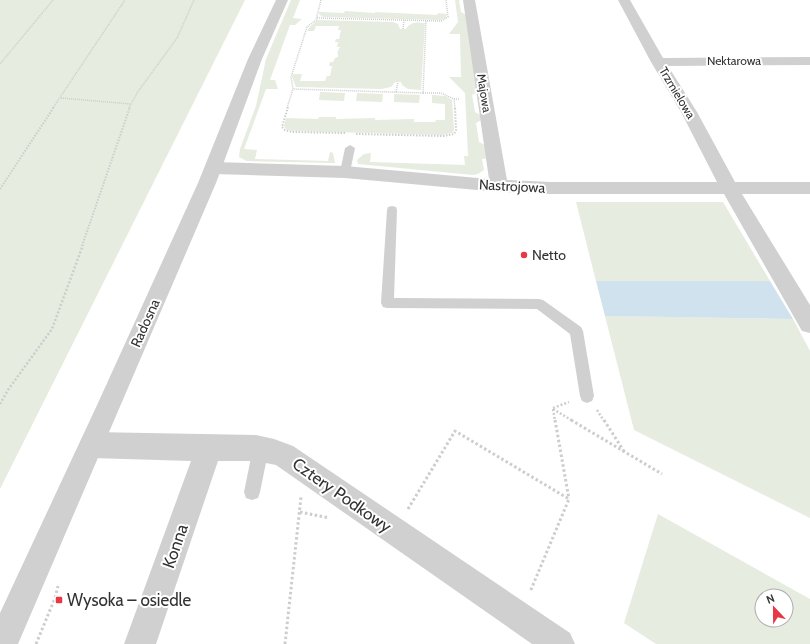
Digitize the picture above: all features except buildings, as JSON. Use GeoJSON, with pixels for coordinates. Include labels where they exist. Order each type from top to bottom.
{"type":"FeatureCollection","features":[{"type":"Feature","properties":{"kind":"street","name":"Radosna"},"geometry":{"type":"LineString","coordinates":[[2,644],[92,445],[214,168],[252,66],[282,0]]}},
{"type":"Feature","properties":{"kind":"street","name":"Majowa"},"geometry":{"type":"LineString","coordinates":[[469,0],[499,186]]}},
{"type":"Feature","properties":{"kind":"street","name":"Trzmielowa"},"geometry":{"type":"LineString","coordinates":[[624,0],[658,62],[689,112],[728,188],[810,324]]}},
{"type":"Feature","properties":{"kind":"street","name":"Nektarowa"},"geometry":{"type":"LineString","coordinates":[[658,62],[810,61]]}},
{"type":"Feature","properties":{"kind":"street","name":"Nastrojowa"},"geometry":{"type":"LineString","coordinates":[[214,168],[345,172],[499,186],[557,188],[810,188]]}},
{"type":"Feature","properties":{"kind":"street","name":"Cztery Podkowy"},"geometry":{"type":"LineString","coordinates":[[92,445],[261,448],[269,449],[284,455],[519,618],[559,644]]}},
{"type":"Feature","properties":{"kind":"street","name":"Konna"},"geometry":{"type":"LineString","coordinates":[[140,644],[209,448]]}},
{"type":"Feature","properties":{"kind":"lane"},"geometry":{"type":"LineString","coordinates":[[345,172],[350,148]]}},
{"type":"Feature","properties":{"kind":"lane"},"geometry":{"type":"LineString","coordinates":[[392,210],[387,303],[539,304],[576,331],[587,396]]}},
{"type":"Feature","properties":{"kind":"lane"},"geometry":{"type":"LineString","coordinates":[[252,492],[261,448]]}},
{"type":"Feature","properties":{"kind":"path"},"geometry":{"type":"LineString","coordinates":[[0,64],[53,0]]}},
{"type":"Feature","properties":{"kind":"path"},"geometry":{"type":"LineString","coordinates":[[0,188],[125,0]]}},
{"type":"Feature","properties":{"kind":"path"},"geometry":{"type":"LineString","coordinates":[[0,404],[8,390],[52,329],[65,296],[131,104],[137,93],[177,38],[194,0]]}},
{"type":"Feature","properties":{"kind":"path"},"geometry":{"type":"LineString","coordinates":[[321,0],[316,18],[307,27],[298,53],[291,77],[293,89],[282,127],[285,130],[292,132],[347,134]]}},
{"type":"Feature","properties":{"kind":"path"},"geometry":{"type":"LineString","coordinates":[[316,18],[441,21],[447,19],[448,16],[446,0]]}},
{"type":"Feature","properties":{"kind":"path"},"geometry":{"type":"LineString","coordinates":[[403,29],[404,20]]}},
{"type":"Feature","properties":{"kind":"path"},"geometry":{"type":"LineString","coordinates":[[423,93],[426,21]]}},
{"type":"Feature","properties":{"kind":"path"},"geometry":{"type":"LineString","coordinates":[[396,92],[398,82]]}},
{"type":"Feature","properties":{"kind":"path"},"geometry":{"type":"LineString","coordinates":[[293,89],[441,93],[454,99],[459,99]]}},
{"type":"Feature","properties":{"kind":"path"},"geometry":{"type":"LineString","coordinates":[[61,98],[131,104]]}},
{"type":"Feature","properties":{"kind":"path"},"geometry":{"type":"LineString","coordinates":[[355,134],[443,136],[454,134],[456,130],[454,99]]}},
{"type":"Feature","properties":{"kind":"path"},"geometry":{"type":"LineString","coordinates":[[587,396],[626,454]]}},
{"type":"Feature","properties":{"kind":"path"},"geometry":{"type":"LineString","coordinates":[[519,618],[569,499],[553,409],[626,454],[662,474]]}},
{"type":"Feature","properties":{"kind":"path"},"geometry":{"type":"LineString","coordinates":[[394,532],[455,431],[569,499]]}},
{"type":"Feature","properties":{"kind":"path"},"geometry":{"type":"LineString","coordinates":[[285,644],[300,512]]}},
{"type":"Feature","properties":{"kind":"shaded area"},"geometry":{"type":"Polygon","coordinates":[[[0,0],[245,0],[0,489],[0,0]]]}},
{"type":"Feature","properties":{"kind":"shaded area"},"geometry":{"type":"Polygon","coordinates":[[[291,0],[300,0],[293,18],[302,19],[295,25],[290,25],[270,80],[275,80],[278,89],[266,89],[244,149],[257,150],[255,159],[328,161],[330,152],[333,153],[335,163],[247,161],[239,157],[240,149],[256,106],[266,59],[291,0]]]}},
{"type":"Feature","properties":{"kind":"shaded area"},"geometry":{"type":"Polygon","coordinates":[[[455,0],[460,0],[461,12],[466,15],[477,92],[472,95],[475,112],[480,115],[481,120],[476,123],[479,142],[485,145],[488,158],[482,159],[484,170],[473,175],[358,164],[357,160],[364,154],[371,153],[370,162],[465,165],[464,156],[468,156],[465,93],[449,77],[461,77],[460,34],[449,34],[458,22],[455,0]]]}},
{"type":"Feature","properties":{"kind":"shaded area"},"geometry":{"type":"Polygon","coordinates":[[[345,11],[437,15],[438,13],[447,14],[446,18],[440,20],[323,17],[319,14],[319,12],[344,13],[345,11]]]}},
{"type":"Feature","properties":{"kind":"shaded area"},"geometry":{"type":"Polygon","coordinates":[[[317,20],[393,22],[398,24],[400,29],[406,29],[414,23],[425,23],[421,90],[408,89],[402,85],[401,82],[395,82],[391,87],[381,89],[296,87],[292,77],[293,74],[302,74],[300,81],[325,81],[327,76],[330,76],[332,66],[329,66],[330,62],[333,62],[335,58],[338,57],[337,53],[340,47],[337,47],[338,42],[335,42],[336,39],[339,39],[341,30],[338,30],[339,26],[316,26],[314,31],[307,31],[317,20]]]}},
{"type":"Feature","properties":{"kind":"shaded area"},"geometry":{"type":"Polygon","coordinates":[[[320,92],[345,93],[344,101],[319,100],[320,92]]]}},
{"type":"Feature","properties":{"kind":"shaded area"},"geometry":{"type":"Polygon","coordinates":[[[357,93],[383,94],[382,102],[356,101],[357,93]]]}},
{"type":"Feature","properties":{"kind":"shaded area"},"geometry":{"type":"Polygon","coordinates":[[[394,94],[420,95],[419,103],[394,102],[394,94]]]}},
{"type":"Feature","properties":{"kind":"shaded area"},"geometry":{"type":"Polygon","coordinates":[[[432,95],[446,96],[452,100],[454,130],[452,133],[442,135],[292,131],[286,129],[284,126],[286,118],[318,119],[319,117],[336,117],[336,119],[375,118],[375,120],[414,119],[414,122],[435,122],[436,120],[445,120],[445,104],[432,103],[432,95]]]}},
{"type":"Feature","properties":{"kind":"shaded area"},"geometry":{"type":"Polygon","coordinates":[[[576,202],[723,202],[770,281],[596,281],[576,202]]]}},
{"type":"Feature","properties":{"kind":"shaded area"},"geometry":{"type":"Polygon","coordinates":[[[605,316],[793,319],[810,351],[810,518],[634,430],[605,316]]]}},
{"type":"Feature","properties":{"kind":"shaded area"},"geometry":{"type":"Polygon","coordinates":[[[658,514],[790,588],[754,588],[754,628],[794,628],[794,590],[810,599],[810,644],[656,644],[624,623],[658,514]]]}},
{"type":"Feature","properties":{"kind":"water"},"geometry":{"type":"Polygon","coordinates":[[[596,281],[770,281],[793,319],[605,316],[596,281]]]}},
{"type":"Feature","properties":{"kind":"place","name":"Netto"},"geometry":{"type":"Point","coordinates":[524,255]}},
{"type":"Feature","properties":{"kind":"place","name":"Wysoka – osiedle"},"geometry":{"type":"Point","coordinates":[59,600]}}]}
